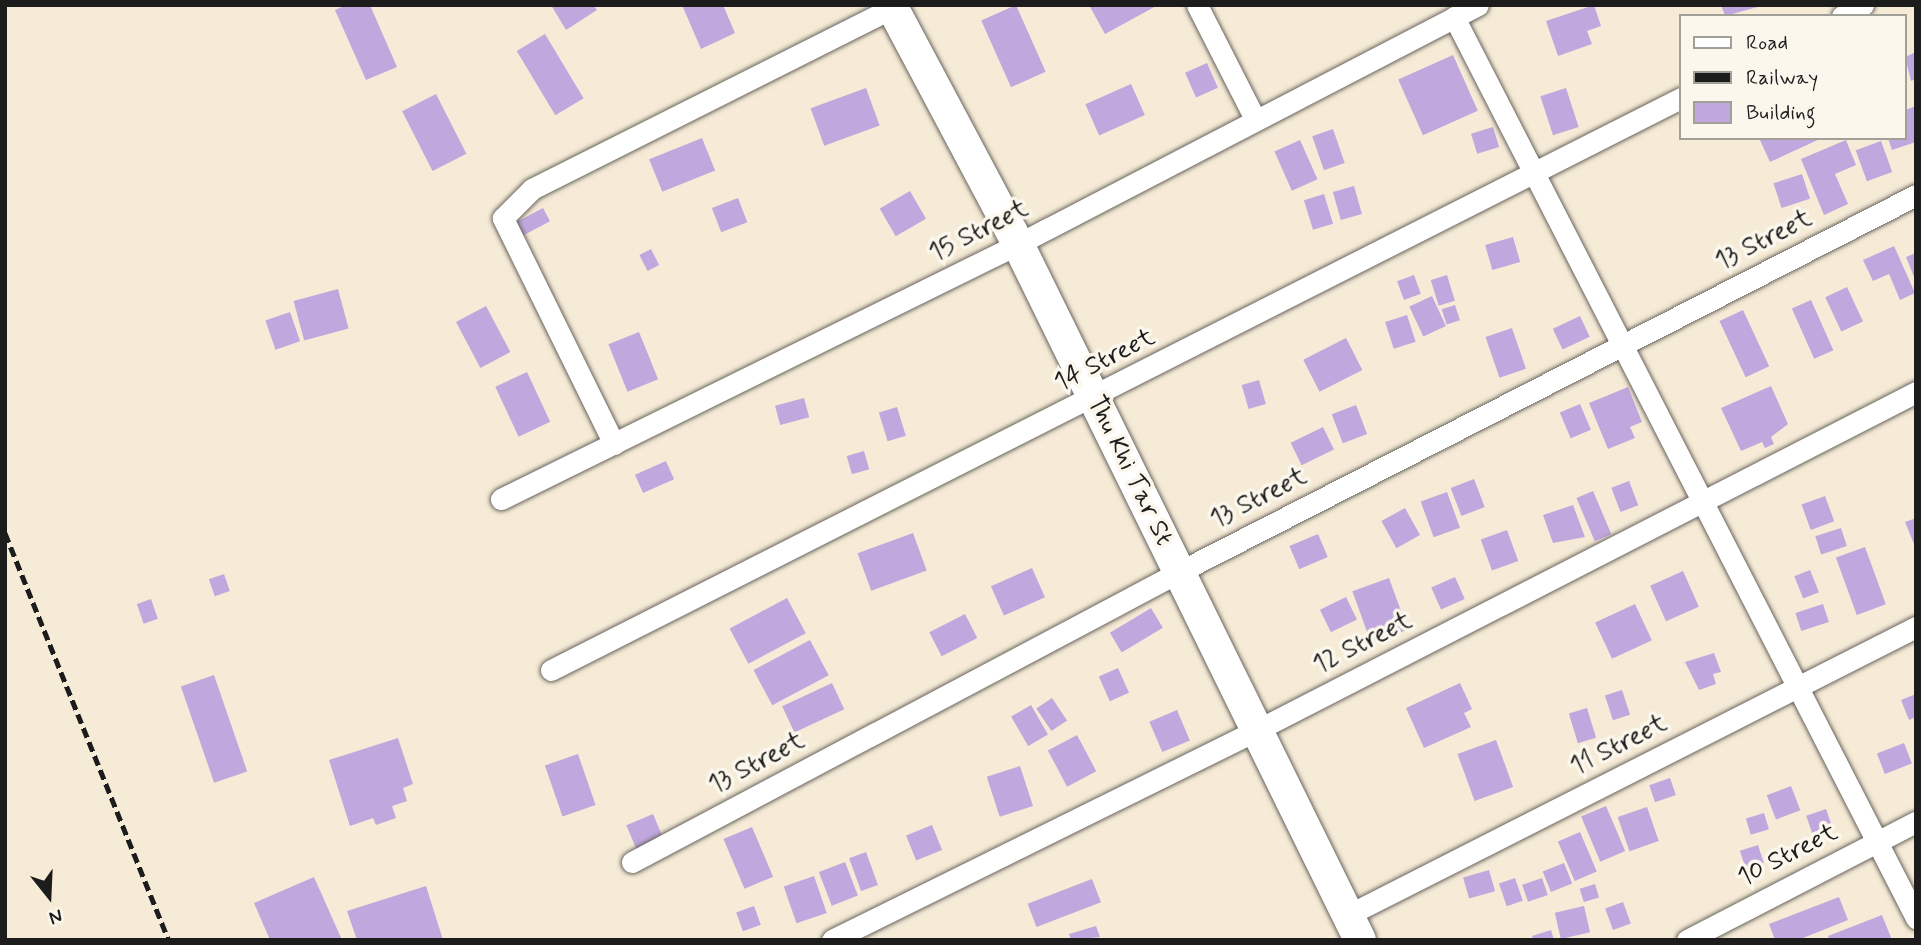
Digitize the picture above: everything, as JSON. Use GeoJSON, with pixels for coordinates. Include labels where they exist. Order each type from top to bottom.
{"type":"FeatureCollection","features":[{"type":"Feature","properties":{"kind":"street"},"geometry":{"type":"LineString","coordinates":[[1197,5],[1255,119]]}},
{"type":"Feature","properties":{"kind":"street","name":"15 Street"},"geometry":{"type":"LineString","coordinates":[[500,499],[1018,244],[1478,5]]}},
{"type":"Feature","properties":{"kind":"street"},"geometry":{"type":"LineString","coordinates":[[1846,14],[1863,5]]}},
{"type":"Feature","properties":{"kind":"street"},"geometry":{"type":"LineString","coordinates":[[614,444],[503,218],[531,189],[894,6]]}},
{"type":"Feature","properties":{"kind":"street","name":"Thu Khi Tar St"},"geometry":{"type":"LineString","coordinates":[[894,6],[1018,244],[1354,928]]}},
{"type":"Feature","properties":{"kind":"street"},"geometry":{"type":"LineString","coordinates":[[1454,18],[1916,918]]}},
{"type":"Feature","properties":{"kind":"street","name":"14 Street"},"geometry":{"type":"LineString","coordinates":[[551,670],[1094,398],[1680,99]]}},
{"type":"Feature","properties":{"kind":"street","name":"13 Street"},"geometry":{"type":"LineString","coordinates":[[632,862],[1179,572],[1916,195]]}},
{"type":"Feature","properties":{"kind":"street","name":"12 Street"},"geometry":{"type":"LineString","coordinates":[[832,940],[1257,730],[1916,392]]}},
{"type":"Feature","properties":{"kind":"street","name":"11 Street"},"geometry":{"type":"LineString","coordinates":[[1354,928],[1797,687],[1916,627]]}},
{"type":"Feature","properties":{"kind":"street","name":"10 Street"},"geometry":{"type":"LineString","coordinates":[[1687,940],[1916,822]]}},
{"type":"Feature","properties":{"kind":"building"},"geometry":{"type":"Polygon","coordinates":[[[346,5],[370,5],[397,67],[366,80],[335,10],[346,5]]]}},
{"type":"Feature","properties":{"kind":"building"},"geometry":{"type":"Polygon","coordinates":[[[551,5],[593,5],[597,10],[566,30],[551,5]]]}},
{"type":"Feature","properties":{"kind":"building"},"geometry":{"type":"Polygon","coordinates":[[[682,5],[723,5],[735,33],[701,49],[682,5]]]}},
{"type":"Feature","properties":{"kind":"building"},"geometry":{"type":"Polygon","coordinates":[[[1016,5],[1046,72],[1011,87],[981,20],[1016,5]]]}},
{"type":"Feature","properties":{"kind":"building"},"geometry":{"type":"Polygon","coordinates":[[[1089,5],[1158,5],[1105,34],[1089,5]]]}},
{"type":"Feature","properties":{"kind":"building"},"geometry":{"type":"Polygon","coordinates":[[[1594,5],[1601,26],[1587,31],[1592,44],[1558,56],[1546,21],[1594,5]]]}},
{"type":"Feature","properties":{"kind":"building"},"geometry":{"type":"Polygon","coordinates":[[[1721,5],[1761,5],[1732,14],[1724,14],[1721,5]]]}},
{"type":"Feature","properties":{"kind":"building"},"geometry":{"type":"Polygon","coordinates":[[[545,34],[584,98],[555,115],[517,51],[545,34]]]}},
{"type":"Feature","properties":{"kind":"building"},"geometry":{"type":"Polygon","coordinates":[[[1916,52],[1916,79],[1911,81],[1907,65],[1907,56],[1916,52]]]}},
{"type":"Feature","properties":{"kind":"building"},"geometry":{"type":"Polygon","coordinates":[[[1453,55],[1478,111],[1423,135],[1398,79],[1453,55]]]}},
{"type":"Feature","properties":{"kind":"building"},"geometry":{"type":"Polygon","coordinates":[[[1207,63],[1218,88],[1196,97],[1185,73],[1207,63]]]}},
{"type":"Feature","properties":{"kind":"building"},"geometry":{"type":"Polygon","coordinates":[[[1131,84],[1145,115],[1099,135],[1085,104],[1131,84]]]}},
{"type":"Feature","properties":{"kind":"building"},"geometry":{"type":"Polygon","coordinates":[[[866,88],[880,126],[824,146],[811,108],[866,88]]]}},
{"type":"Feature","properties":{"kind":"building"},"geometry":{"type":"Polygon","coordinates":[[[1566,88],[1579,127],[1553,135],[1540,96],[1566,88]]]}},
{"type":"Feature","properties":{"kind":"building"},"geometry":{"type":"Polygon","coordinates":[[[436,94],[466,154],[433,171],[402,111],[436,94]]]}},
{"type":"Feature","properties":{"kind":"building"},"geometry":{"type":"Polygon","coordinates":[[[1916,106],[1916,142],[1892,150],[1889,140],[1907,140],[1907,109],[1916,106]]]}},
{"type":"Feature","properties":{"kind":"building"},"geometry":{"type":"Polygon","coordinates":[[[1493,127],[1499,147],[1477,154],[1471,134],[1493,127]]]}},
{"type":"Feature","properties":{"kind":"building"},"geometry":{"type":"Polygon","coordinates":[[[1333,129],[1345,163],[1324,170],[1312,136],[1333,129]]]}},
{"type":"Feature","properties":{"kind":"building"},"geometry":{"type":"Polygon","coordinates":[[[702,138],[715,170],[662,192],[649,159],[702,138]]]}},
{"type":"Feature","properties":{"kind":"building"},"geometry":{"type":"Polygon","coordinates":[[[1300,140],[1317,179],[1292,191],[1274,151],[1300,140]]]}},
{"type":"Feature","properties":{"kind":"building"},"geometry":{"type":"Polygon","coordinates":[[[1760,140],[1818,140],[1770,162],[1760,140]]]}},
{"type":"Feature","properties":{"kind":"building"},"geometry":{"type":"Polygon","coordinates":[[[1846,140],[1856,165],[1835,174],[1848,204],[1824,215],[1801,159],[1846,140]]]}},
{"type":"Feature","properties":{"kind":"building"},"geometry":{"type":"Polygon","coordinates":[[[1881,141],[1892,172],[1867,181],[1856,150],[1881,141]]]}},
{"type":"Feature","properties":{"kind":"building"},"geometry":{"type":"Polygon","coordinates":[[[1802,174],[1810,199],[1782,208],[1773,183],[1802,174]]]}},
{"type":"Feature","properties":{"kind":"building"},"geometry":{"type":"Polygon","coordinates":[[[1354,186],[1362,214],[1341,220],[1333,192],[1354,186]]]}},
{"type":"Feature","properties":{"kind":"building"},"geometry":{"type":"Polygon","coordinates":[[[910,191],[926,219],[896,236],[880,208],[910,191]]]}},
{"type":"Feature","properties":{"kind":"building"},"geometry":{"type":"Polygon","coordinates":[[[1324,194],[1333,224],[1313,230],[1304,200],[1324,194]]]}},
{"type":"Feature","properties":{"kind":"building"},"geometry":{"type":"Polygon","coordinates":[[[738,198],[747,222],[721,232],[712,208],[738,198]]]}},
{"type":"Feature","properties":{"kind":"building"},"geometry":{"type":"Polygon","coordinates":[[[543,208],[550,221],[524,235],[517,222],[543,208]]]}},
{"type":"Feature","properties":{"kind":"building"},"geometry":{"type":"Polygon","coordinates":[[[1513,237],[1520,262],[1492,270],[1485,245],[1513,237]]]}},
{"type":"Feature","properties":{"kind":"building"},"geometry":{"type":"Polygon","coordinates":[[[1894,246],[1915,293],[1900,300],[1889,274],[1873,281],[1863,260],[1894,246]]]}},
{"type":"Feature","properties":{"kind":"building"},"geometry":{"type":"Polygon","coordinates":[[[651,249],[659,265],[648,271],[639,255],[651,249]]]}},
{"type":"Feature","properties":{"kind":"building"},"geometry":{"type":"Polygon","coordinates":[[[1916,253],[1916,282],[1906,257],[1916,253]]]}},
{"type":"Feature","properties":{"kind":"building"},"geometry":{"type":"Polygon","coordinates":[[[1414,275],[1421,294],[1404,300],[1397,281],[1414,275]]]}},
{"type":"Feature","properties":{"kind":"building"},"geometry":{"type":"Polygon","coordinates":[[[1447,275],[1455,301],[1439,306],[1431,280],[1447,275]]]}},
{"type":"Feature","properties":{"kind":"building"},"geometry":{"type":"Polygon","coordinates":[[[1847,287],[1863,321],[1841,332],[1825,297],[1847,287]]]}},
{"type":"Feature","properties":{"kind":"building"},"geometry":{"type":"Polygon","coordinates":[[[338,289],[349,329],[304,341],[294,301],[338,289]]]}},
{"type":"Feature","properties":{"kind":"building"},"geometry":{"type":"Polygon","coordinates":[[[1432,296],[1446,326],[1423,336],[1409,307],[1432,296]]]}},
{"type":"Feature","properties":{"kind":"building"},"geometry":{"type":"Polygon","coordinates":[[[1811,300],[1833,350],[1814,359],[1792,309],[1811,300]]]}},
{"type":"Feature","properties":{"kind":"building"},"geometry":{"type":"Polygon","coordinates":[[[1455,305],[1460,320],[1447,325],[1442,309],[1455,305]]]}},
{"type":"Feature","properties":{"kind":"building"},"geometry":{"type":"Polygon","coordinates":[[[486,306],[510,352],[480,368],[456,322],[486,306]]]}},
{"type":"Feature","properties":{"kind":"building"},"geometry":{"type":"Polygon","coordinates":[[[1743,310],[1769,366],[1746,377],[1719,321],[1743,310]]]}},
{"type":"Feature","properties":{"kind":"building"},"geometry":{"type":"Polygon","coordinates":[[[290,312],[300,341],[276,350],[265,320],[290,312]]]}},
{"type":"Feature","properties":{"kind":"building"},"geometry":{"type":"Polygon","coordinates":[[[1407,315],[1416,342],[1394,349],[1385,322],[1407,315]]]}},
{"type":"Feature","properties":{"kind":"building"},"geometry":{"type":"Polygon","coordinates":[[[1580,316],[1590,337],[1563,350],[1553,329],[1580,316]]]}},
{"type":"Feature","properties":{"kind":"building"},"geometry":{"type":"Polygon","coordinates":[[[1512,328],[1526,369],[1500,378],[1486,337],[1512,328]]]}},
{"type":"Feature","properties":{"kind":"building"},"geometry":{"type":"Polygon","coordinates":[[[639,332],[658,379],[628,392],[608,344],[639,332]]]}},
{"type":"Feature","properties":{"kind":"building"},"geometry":{"type":"Polygon","coordinates":[[[1346,338],[1362,370],[1320,392],[1303,360],[1346,338]]]}},
{"type":"Feature","properties":{"kind":"building"},"geometry":{"type":"Polygon","coordinates":[[[527,372],[550,422],[519,437],[495,387],[527,372]]]}},
{"type":"Feature","properties":{"kind":"building"},"geometry":{"type":"Polygon","coordinates":[[[1259,380],[1266,404],[1249,409],[1242,385],[1259,380]]]}},
{"type":"Feature","properties":{"kind":"building"},"geometry":{"type":"Polygon","coordinates":[[[1771,386],[1788,424],[1771,437],[1774,444],[1765,448],[1762,442],[1741,451],[1721,408],[1771,386]]]}},
{"type":"Feature","properties":{"kind":"building"},"geometry":{"type":"Polygon","coordinates":[[[1628,387],[1642,422],[1630,427],[1635,438],[1608,449],[1589,403],[1628,387]]]}},
{"type":"Feature","properties":{"kind":"building"},"geometry":{"type":"Polygon","coordinates":[[[804,398],[809,417],[780,425],[775,406],[804,398]]]}},
{"type":"Feature","properties":{"kind":"building"},"geometry":{"type":"Polygon","coordinates":[[[1580,404],[1591,430],[1571,438],[1560,413],[1580,404]]]}},
{"type":"Feature","properties":{"kind":"building"},"geometry":{"type":"Polygon","coordinates":[[[1356,405],[1367,434],[1343,443],[1332,414],[1356,405]]]}},
{"type":"Feature","properties":{"kind":"building"},"geometry":{"type":"Polygon","coordinates":[[[897,407],[906,436],[888,441],[879,413],[897,407]]]}},
{"type":"Feature","properties":{"kind":"building"},"geometry":{"type":"Polygon","coordinates":[[[1323,427],[1334,449],[1302,465],[1291,443],[1323,427]]]}},
{"type":"Feature","properties":{"kind":"building"},"geometry":{"type":"Polygon","coordinates":[[[864,451],[869,469],[852,474],[847,456],[864,451]]]}},
{"type":"Feature","properties":{"kind":"building"},"geometry":{"type":"Polygon","coordinates":[[[666,461],[674,479],[643,493],[635,475],[666,461]]]}},
{"type":"Feature","properties":{"kind":"building"},"geometry":{"type":"Polygon","coordinates":[[[1474,479],[1485,507],[1461,516],[1451,488],[1474,479]]]}},
{"type":"Feature","properties":{"kind":"building"},"geometry":{"type":"Polygon","coordinates":[[[1629,481],[1638,505],[1621,512],[1611,488],[1629,481]]]}},
{"type":"Feature","properties":{"kind":"building"},"geometry":{"type":"Polygon","coordinates":[[[1593,491],[1611,534],[1595,541],[1576,498],[1593,491]]]}},
{"type":"Feature","properties":{"kind":"building"},"geometry":{"type":"Polygon","coordinates":[[[1447,492],[1460,528],[1434,537],[1421,502],[1447,492]]]}},
{"type":"Feature","properties":{"kind":"building"},"geometry":{"type":"Polygon","coordinates":[[[1825,496],[1834,521],[1811,530],[1802,505],[1825,496]]]}},
{"type":"Feature","properties":{"kind":"building"},"geometry":{"type":"Polygon","coordinates":[[[1573,505],[1585,537],[1553,543],[1543,515],[1573,505]]]}},
{"type":"Feature","properties":{"kind":"building"},"geometry":{"type":"Polygon","coordinates":[[[1405,508],[1420,535],[1396,548],[1381,521],[1405,508]]]}},
{"type":"Feature","properties":{"kind":"building"},"geometry":{"type":"Polygon","coordinates":[[[1916,518],[1916,549],[1905,522],[1916,518]]]}},
{"type":"Feature","properties":{"kind":"building"},"geometry":{"type":"Polygon","coordinates":[[[1841,528],[1847,546],[1821,554],[1815,536],[1841,528]]]}},
{"type":"Feature","properties":{"kind":"building"},"geometry":{"type":"Polygon","coordinates":[[[1507,530],[1518,561],[1492,571],[1481,540],[1507,530]]]}},
{"type":"Feature","properties":{"kind":"building"},"geometry":{"type":"Polygon","coordinates":[[[913,533],[927,571],[871,591],[858,553],[913,533]]]}},
{"type":"Feature","properties":{"kind":"building"},"geometry":{"type":"Polygon","coordinates":[[[1318,534],[1328,557],[1299,569],[1289,546],[1318,534]]]}},
{"type":"Feature","properties":{"kind":"building"},"geometry":{"type":"Polygon","coordinates":[[[1865,547],[1886,604],[1857,615],[1836,558],[1865,547]]]}},
{"type":"Feature","properties":{"kind":"building"},"geometry":{"type":"Polygon","coordinates":[[[1032,568],[1045,597],[1004,616],[991,586],[1032,568]]]}},
{"type":"Feature","properties":{"kind":"building"},"geometry":{"type":"Polygon","coordinates":[[[1810,570],[1819,592],[1803,599],[1794,576],[1810,570]]]}},
{"type":"Feature","properties":{"kind":"building"},"geometry":{"type":"Polygon","coordinates":[[[1683,571],[1699,607],[1666,621],[1650,586],[1683,571]]]}},
{"type":"Feature","properties":{"kind":"building"},"geometry":{"type":"Polygon","coordinates":[[[224,574],[230,591],[215,596],[209,579],[224,574]]]}},
{"type":"Feature","properties":{"kind":"building"},"geometry":{"type":"Polygon","coordinates":[[[1455,577],[1465,599],[1441,610],[1431,588],[1455,577]]]}},
{"type":"Feature","properties":{"kind":"building"},"geometry":{"type":"Polygon","coordinates":[[[1389,578],[1408,630],[1371,643],[1352,591],[1389,578]]]}},
{"type":"Feature","properties":{"kind":"building"},"geometry":{"type":"Polygon","coordinates":[[[1346,597],[1357,619],[1331,632],[1320,610],[1346,597]]]}},
{"type":"Feature","properties":{"kind":"building"},"geometry":{"type":"Polygon","coordinates":[[[787,598],[806,633],[748,664],[730,629],[787,598]]]}},
{"type":"Feature","properties":{"kind":"building"},"geometry":{"type":"Polygon","coordinates":[[[151,599],[158,619],[144,624],[137,604],[151,599]]]}},
{"type":"Feature","properties":{"kind":"building"},"geometry":{"type":"Polygon","coordinates":[[[1635,604],[1652,640],[1612,659],[1595,623],[1635,604]]]}},
{"type":"Feature","properties":{"kind":"building"},"geometry":{"type":"Polygon","coordinates":[[[1823,604],[1829,622],[1801,631],[1795,613],[1823,604]]]}},
{"type":"Feature","properties":{"kind":"building"},"geometry":{"type":"Polygon","coordinates":[[[1151,608],[1163,628],[1122,652],[1110,633],[1151,608]]]}},
{"type":"Feature","properties":{"kind":"building"},"geometry":{"type":"Polygon","coordinates":[[[965,614],[977,638],[942,656],[929,632],[965,614]]]}},
{"type":"Feature","properties":{"kind":"building"},"geometry":{"type":"Polygon","coordinates":[[[810,640],[829,675],[772,705],[753,670],[810,640]]]}},
{"type":"Feature","properties":{"kind":"building"},"geometry":{"type":"Polygon","coordinates":[[[1714,653],[1721,672],[1713,674],[1716,684],[1699,690],[1685,662],[1714,653]]]}},
{"type":"Feature","properties":{"kind":"building"},"geometry":{"type":"Polygon","coordinates":[[[1118,668],[1129,693],[1110,701],[1099,677],[1118,668]]]}},
{"type":"Feature","properties":{"kind":"building"},"geometry":{"type":"Polygon","coordinates":[[[214,675],[247,771],[214,783],[181,686],[214,675]]]}},
{"type":"Feature","properties":{"kind":"building"},"geometry":{"type":"Polygon","coordinates":[[[832,683],[844,709],[794,733],[782,706],[832,683]]]}},
{"type":"Feature","properties":{"kind":"building"},"geometry":{"type":"Polygon","coordinates":[[[1460,683],[1472,709],[1464,713],[1471,727],[1424,748],[1406,708],[1460,683]]]}},
{"type":"Feature","properties":{"kind":"building"},"geometry":{"type":"Polygon","coordinates":[[[1622,690],[1630,715],[1613,720],[1605,696],[1622,690]]]}},
{"type":"Feature","properties":{"kind":"building"},"geometry":{"type":"Polygon","coordinates":[[[1916,694],[1916,717],[1909,720],[1901,700],[1916,694]]]}},
{"type":"Feature","properties":{"kind":"building"},"geometry":{"type":"Polygon","coordinates":[[[1052,698],[1067,720],[1051,731],[1036,709],[1052,698]]]}},
{"type":"Feature","properties":{"kind":"building"},"geometry":{"type":"Polygon","coordinates":[[[1031,705],[1048,734],[1028,746],[1011,716],[1031,705]]]}},
{"type":"Feature","properties":{"kind":"building"},"geometry":{"type":"Polygon","coordinates":[[[1587,708],[1596,738],[1578,743],[1569,714],[1587,708]]]}},
{"type":"Feature","properties":{"kind":"building"},"geometry":{"type":"Polygon","coordinates":[[[1177,710],[1190,740],[1162,752],[1149,722],[1177,710]]]}},
{"type":"Feature","properties":{"kind":"building"},"geometry":{"type":"Polygon","coordinates":[[[1077,735],[1096,771],[1067,787],[1048,750],[1077,735]]]}},
{"type":"Feature","properties":{"kind":"building"},"geometry":{"type":"Polygon","coordinates":[[[398,738],[413,784],[403,788],[407,801],[392,806],[396,818],[376,825],[373,818],[350,826],[329,760],[398,738]]]}},
{"type":"Feature","properties":{"kind":"building"},"geometry":{"type":"Polygon","coordinates":[[[1496,740],[1513,787],[1475,801],[1457,754],[1496,740]]]}},
{"type":"Feature","properties":{"kind":"building"},"geometry":{"type":"Polygon","coordinates":[[[1904,743],[1912,764],[1885,774],[1877,753],[1904,743]]]}},
{"type":"Feature","properties":{"kind":"building"},"geometry":{"type":"Polygon","coordinates":[[[578,754],[596,805],[562,816],[545,765],[578,754]]]}},
{"type":"Feature","properties":{"kind":"building"},"geometry":{"type":"Polygon","coordinates":[[[1020,766],[1033,806],[1000,817],[987,777],[1020,766]]]}},
{"type":"Feature","properties":{"kind":"building"},"geometry":{"type":"Polygon","coordinates":[[[1670,778],[1676,795],[1655,802],[1649,785],[1670,778]]]}},
{"type":"Feature","properties":{"kind":"building"},"geometry":{"type":"Polygon","coordinates":[[[1791,786],[1800,810],[1776,820],[1767,795],[1791,786]]]}},
{"type":"Feature","properties":{"kind":"building"},"geometry":{"type":"Polygon","coordinates":[[[1606,806],[1625,851],[1600,862],[1581,817],[1606,806]]]}},
{"type":"Feature","properties":{"kind":"building"},"geometry":{"type":"Polygon","coordinates":[[[1647,807],[1659,841],[1629,851],[1618,817],[1647,807]]]}},
{"type":"Feature","properties":{"kind":"building"},"geometry":{"type":"Polygon","coordinates":[[[1826,809],[1832,826],[1812,833],[1806,816],[1826,809]]]}},
{"type":"Feature","properties":{"kind":"building"},"geometry":{"type":"Polygon","coordinates":[[[1764,813],[1769,829],[1751,835],[1746,819],[1764,813]]]}},
{"type":"Feature","properties":{"kind":"building"},"geometry":{"type":"Polygon","coordinates":[[[653,814],[663,838],[636,849],[626,825],[653,814]]]}},
{"type":"Feature","properties":{"kind":"building"},"geometry":{"type":"Polygon","coordinates":[[[932,825],[942,850],[916,861],[906,835],[932,825]]]}},
{"type":"Feature","properties":{"kind":"building"},"geometry":{"type":"Polygon","coordinates":[[[752,827],[773,877],[745,889],[723,839],[752,827]]]}},
{"type":"Feature","properties":{"kind":"building"},"geometry":{"type":"Polygon","coordinates":[[[1580,832],[1597,872],[1575,881],[1558,841],[1580,832]]]}},
{"type":"Feature","properties":{"kind":"building"},"geometry":{"type":"Polygon","coordinates":[[[1758,845],[1764,863],[1746,869],[1740,851],[1758,845]]]}},
{"type":"Feature","properties":{"kind":"building"},"geometry":{"type":"Polygon","coordinates":[[[866,852],[878,885],[861,891],[849,858],[866,852]]]}},
{"type":"Feature","properties":{"kind":"building"},"geometry":{"type":"Polygon","coordinates":[[[845,862],[858,896],[832,906],[819,872],[845,862]]]}},
{"type":"Feature","properties":{"kind":"building"},"geometry":{"type":"Polygon","coordinates":[[[1564,863],[1572,883],[1551,892],[1543,872],[1564,863]]]}},
{"type":"Feature","properties":{"kind":"building"},"geometry":{"type":"Polygon","coordinates":[[[1489,870],[1495,891],[1469,899],[1463,877],[1489,870]]]}},
{"type":"Feature","properties":{"kind":"building"},"geometry":{"type":"Polygon","coordinates":[[[814,876],[827,913],[796,923],[784,886],[814,876]]]}},
{"type":"Feature","properties":{"kind":"building"},"geometry":{"type":"Polygon","coordinates":[[[314,877],[342,940],[270,940],[254,903],[314,877]]]}},
{"type":"Feature","properties":{"kind":"building"},"geometry":{"type":"Polygon","coordinates":[[[1515,878],[1523,901],[1507,906],[1499,884],[1515,878]]]}},
{"type":"Feature","properties":{"kind":"building"},"geometry":{"type":"Polygon","coordinates":[[[1542,878],[1548,895],[1528,902],[1522,885],[1542,878]]]}},
{"type":"Feature","properties":{"kind":"building"},"geometry":{"type":"Polygon","coordinates":[[[1092,879],[1101,902],[1037,927],[1028,904],[1092,879]]]}},
{"type":"Feature","properties":{"kind":"building"},"geometry":{"type":"Polygon","coordinates":[[[1595,884],[1599,897],[1584,902],[1580,889],[1595,884]]]}},
{"type":"Feature","properties":{"kind":"building"},"geometry":{"type":"Polygon","coordinates":[[[426,886],[443,940],[357,940],[347,911],[426,886]]]}},
{"type":"Feature","properties":{"kind":"building"},"geometry":{"type":"Polygon","coordinates":[[[1839,897],[1848,920],[1798,940],[1775,940],[1769,924],[1839,897]]]}},
{"type":"Feature","properties":{"kind":"building"},"geometry":{"type":"Polygon","coordinates":[[[1623,902],[1631,924],[1613,930],[1605,908],[1623,902]]]}},
{"type":"Feature","properties":{"kind":"building"},"geometry":{"type":"Polygon","coordinates":[[[754,906],[761,925],[743,931],[736,912],[754,906]]]}},
{"type":"Feature","properties":{"kind":"building"},"geometry":{"type":"Polygon","coordinates":[[[1584,906],[1590,932],[1561,939],[1555,913],[1584,906]]]}},
{"type":"Feature","properties":{"kind":"building"},"geometry":{"type":"Polygon","coordinates":[[[1882,915],[1892,940],[1829,940],[1828,936],[1882,915]]]}},
{"type":"Feature","properties":{"kind":"building"},"geometry":{"type":"Polygon","coordinates":[[[1096,926],[1100,937],[1071,940],[1069,934],[1096,926]]]}},
{"type":"Feature","properties":{"kind":"building"},"geometry":{"type":"Polygon","coordinates":[[[1551,930],[1554,940],[1533,940],[1532,936],[1551,930]]]}},
{"type":"Feature","properties":{"kind":"railway"},"geometry":{"type":"LineString","coordinates":[[5,533],[169,940]]}}]}
